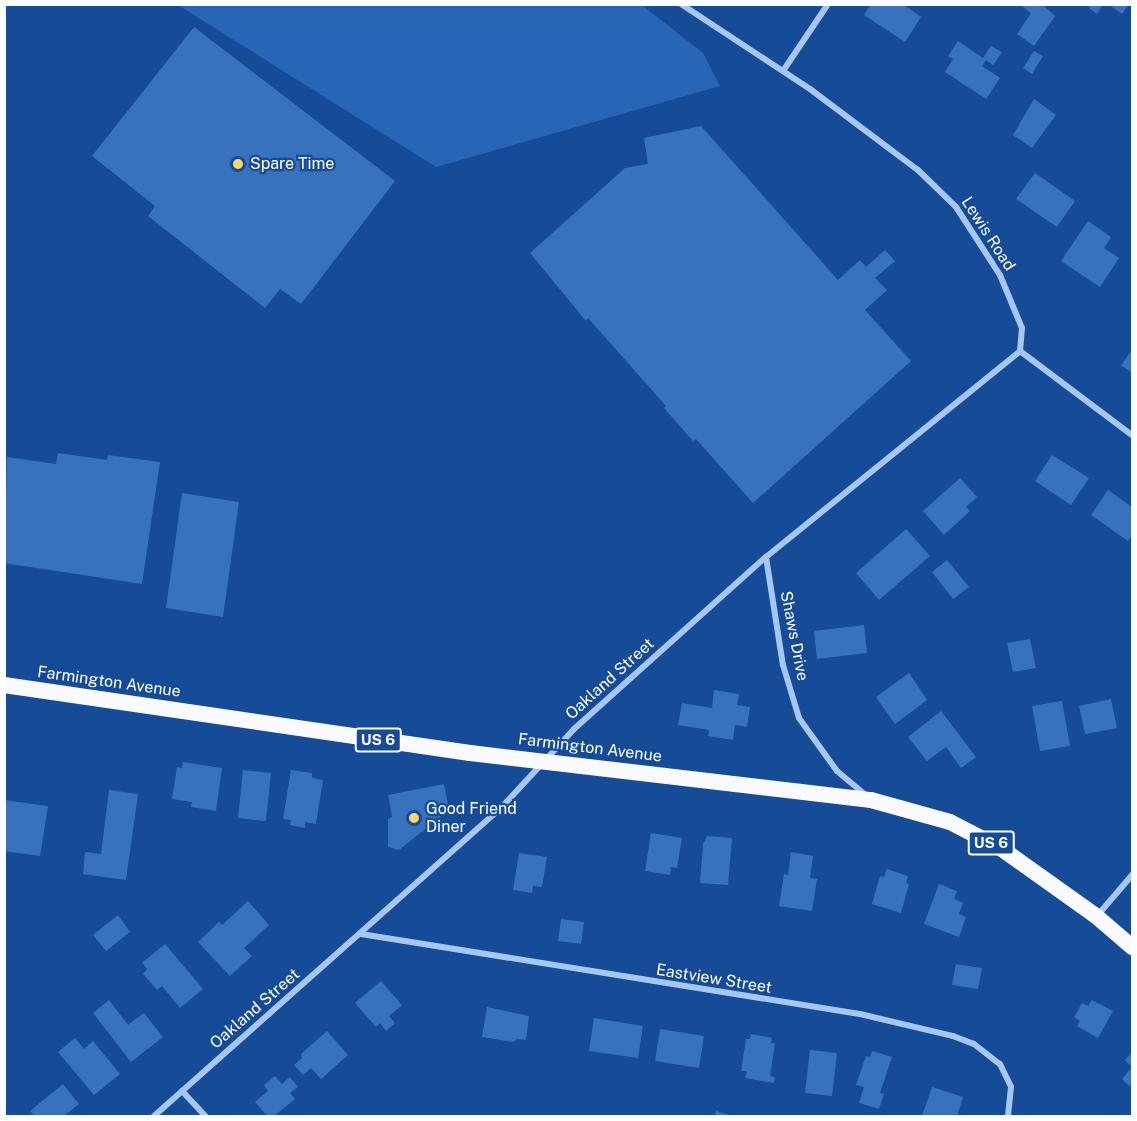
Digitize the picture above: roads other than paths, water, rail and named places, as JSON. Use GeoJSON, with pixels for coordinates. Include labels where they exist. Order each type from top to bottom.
{"type":"FeatureCollection","features":[{"type":"Feature","properties":{"kind":"highway","name":"Farmington Avenue"},"geometry":{"type":"LineString","coordinates":[[4,686],[470,753],[544,759],[871,800],[950,822],[993,845],[1096,916],[1132,947]]}},
{"type":"Feature","properties":{"kind":"street","name":"Lewis Road"},"geometry":{"type":"LineString","coordinates":[[681,4],[783,71],[918,170],[956,207],[1000,274],[1022,328],[1020,351]]}},
{"type":"Feature","properties":{"kind":"street"},"geometry":{"type":"LineString","coordinates":[[783,71],[828,4]]}},
{"type":"Feature","properties":{"kind":"street"},"geometry":{"type":"LineString","coordinates":[[1020,351],[1132,435]]}},
{"type":"Feature","properties":{"kind":"street","name":"Oakland Street"},"geometry":{"type":"LineString","coordinates":[[154,1116],[500,809],[574,729],[766,557],[1020,351]]}},
{"type":"Feature","properties":{"kind":"street","name":"Shaws Drive"},"geometry":{"type":"LineString","coordinates":[[766,557],[783,665],[800,718],[837,771],[871,800]]}},
{"type":"Feature","properties":{"kind":"street"},"geometry":{"type":"LineString","coordinates":[[1096,916],[1132,875]]}},
{"type":"Feature","properties":{"kind":"street","name":"Eastview Street"},"geometry":{"type":"LineString","coordinates":[[361,934],[860,1014],[953,1036],[974,1044],[1000,1064],[1011,1087],[1008,1116]]}},
{"type":"Feature","properties":{"kind":"street"},"geometry":{"type":"LineString","coordinates":[[182,1091],[205,1116]]}},
{"type":"Feature","properties":{"kind":"place","name":"Spare Time"},"geometry":{"type":"Point","coordinates":[238,164]}},
{"type":"Feature","properties":{"kind":"place","name":"Good Friend Diner"},"geometry":{"type":"Point","coordinates":[414,818]}}]}
